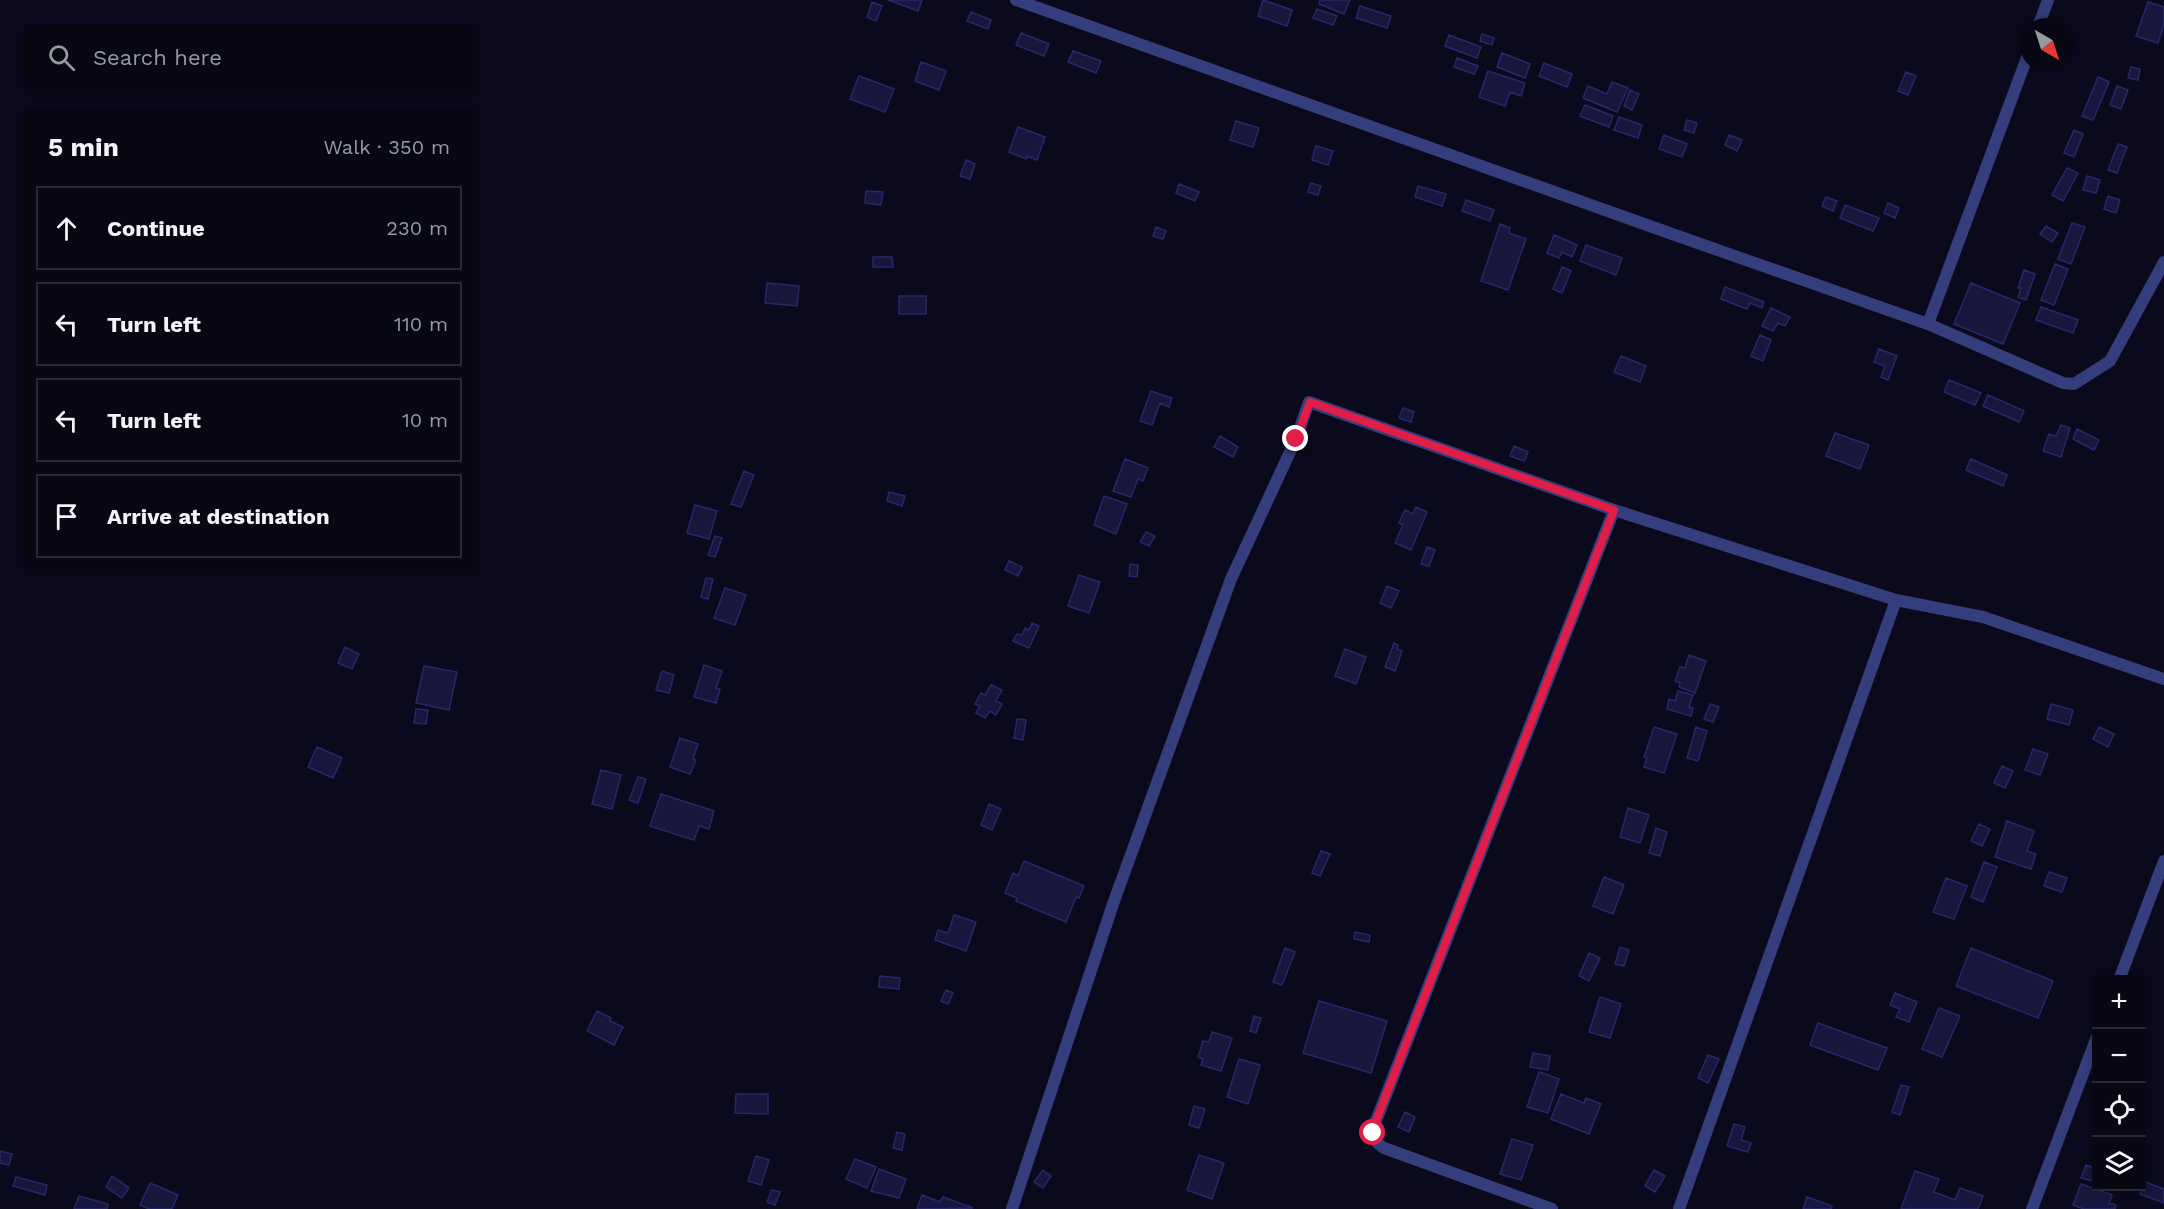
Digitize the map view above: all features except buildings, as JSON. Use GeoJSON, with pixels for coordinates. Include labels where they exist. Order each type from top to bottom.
{"type":"FeatureCollection","features":[{"type":"Feature","properties":{"kind":"street"},"geometry":{"type":"LineString","coordinates":[[1017,0],[1928,324],[2063,383],[2074,384],[2110,362],[2164,262]]}},
{"type":"Feature","properties":{"kind":"street"},"geometry":{"type":"LineString","coordinates":[[2041,18],[2048,0]]}},
{"type":"Feature","properties":{"kind":"street"},"geometry":{"type":"LineString","coordinates":[[1928,324],[2022,72]]}},
{"type":"Feature","properties":{"kind":"street"},"geometry":{"type":"LineString","coordinates":[[1012,1209],[1113,903],[1231,579],[1296,439],[1310,402],[1614,510],[1896,600],[1983,616],[2164,679]]}},
{"type":"Feature","properties":{"kind":"street"},"geometry":{"type":"LineString","coordinates":[[1552,1209],[1384,1148],[1378,1145],[1373,1133],[1378,1115],[1614,510]]}},
{"type":"Feature","properties":{"kind":"street"},"geometry":{"type":"LineString","coordinates":[[1678,1209],[1896,600]]}},
{"type":"Feature","properties":{"kind":"street"},"geometry":{"type":"LineString","coordinates":[[2121,975],[2164,861]]}},
{"type":"Feature","properties":{"kind":"street"},"geometry":{"type":"LineString","coordinates":[[2032,1209],[2092,1052]]}},
{"type":"Feature","properties":{"kind":"route"},"geometry":{"type":"LineString","coordinates":[[1296,439],[1310,402],[1614,510],[1373,1133]]}}]}
